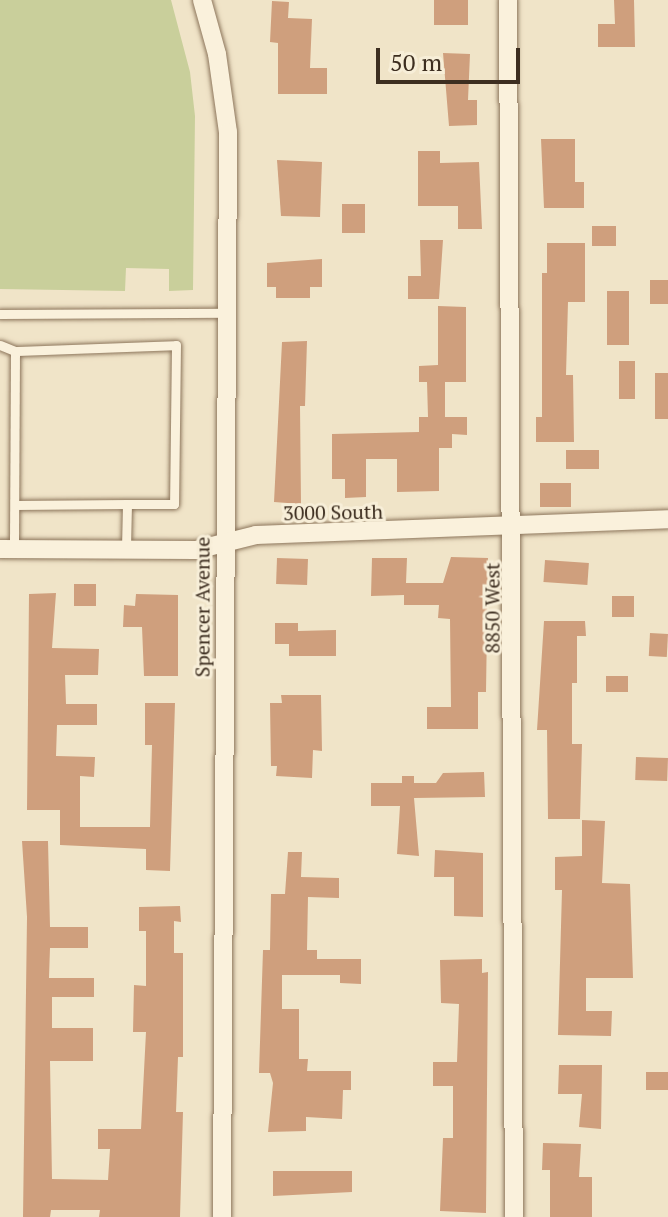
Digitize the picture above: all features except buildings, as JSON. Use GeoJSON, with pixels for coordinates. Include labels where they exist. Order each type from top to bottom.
{"type":"FeatureCollection","features":[{"type":"Feature","properties":{"kind":"street","name":"Spencer Avenue"},"geometry":{"type":"LineString","coordinates":[[202,0],[217,54],[228,132],[222,1217]]}},
{"type":"Feature","properties":{"kind":"street","name":"8850 West"},"geometry":{"type":"LineString","coordinates":[[508,0],[514,526],[514,1217]]}},
{"type":"Feature","properties":{"kind":"street","name":"3000 South"},"geometry":{"type":"LineString","coordinates":[[7,549],[224,545],[256,535],[668,519]]}},
{"type":"Feature","properties":{"kind":"lane"},"geometry":{"type":"LineString","coordinates":[[0,314],[228,313]]}},
{"type":"Feature","properties":{"kind":"lane"},"geometry":{"type":"LineString","coordinates":[[0,345],[15,351],[176,345],[174,504],[15,505]]}},
{"type":"Feature","properties":{"kind":"lane"},"geometry":{"type":"LineString","coordinates":[[7,549],[15,505],[15,351]]}},
{"type":"Feature","properties":{"kind":"lane"},"geometry":{"type":"LineString","coordinates":[[126,549],[127,504]]}},
{"type":"Feature","properties":{"kind":"green space"},"geometry":{"type":"Polygon","coordinates":[[[0,0],[171,0],[190,72],[195,116],[193,290],[169,291],[169,269],[126,268],[125,291],[0,289],[0,0]]]}}]}
